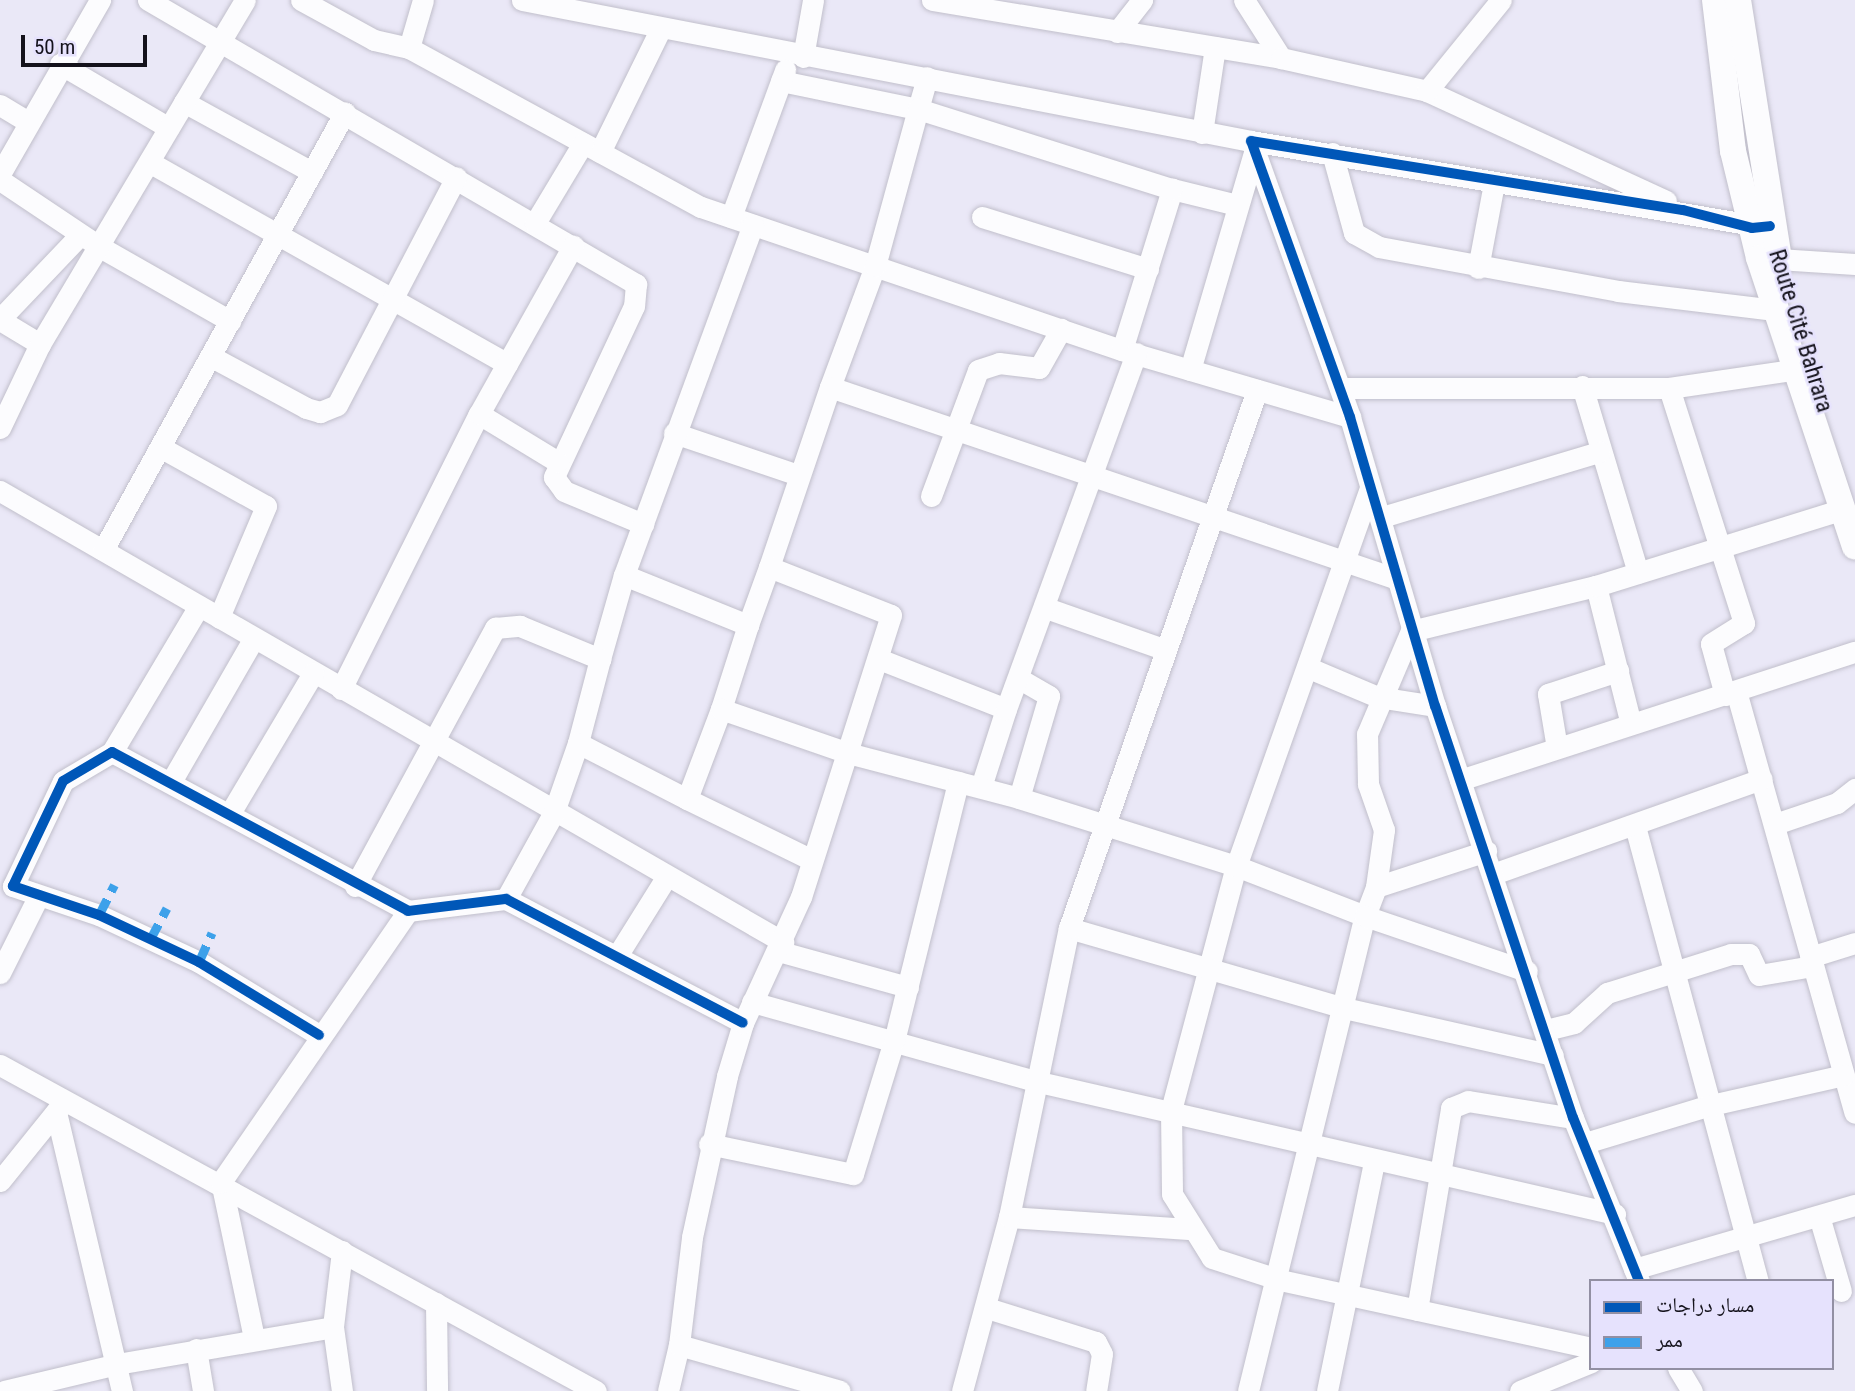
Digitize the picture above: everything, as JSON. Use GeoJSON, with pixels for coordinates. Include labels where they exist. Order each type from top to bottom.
{"type":"FeatureCollection","features":[{"type":"Feature","properties":{"kind":"main road"},"geometry":{"type":"LineString","coordinates":[[1715,0],[1733,151],[1761,227],[1775,310],[1793,370],[1849,500],[1855,546]]}},
{"type":"Feature","properties":{"kind":"main road","name":"Route Cité Bahrara"},"geometry":{"type":"LineString","coordinates":[[1738,0],[1761,227],[1778,258],[1816,395],[1849,500]]}},
{"type":"Feature","properties":{"kind":"street"},"geometry":{"type":"LineString","coordinates":[[0,173],[60,65],[100,0]]}},
{"type":"Feature","properties":{"kind":"street"},"geometry":{"type":"LineString","coordinates":[[148,0],[628,277],[638,293],[558,462],[555,477],[564,491],[643,524]]}},
{"type":"Feature","properties":{"kind":"street"},"geometry":{"type":"LineString","coordinates":[[0,428],[40,344],[245,0]]}},
{"type":"Feature","properties":{"kind":"street"},"geometry":{"type":"LineString","coordinates":[[300,0],[374,40],[409,48],[592,147],[731,217],[1129,352],[1350,417]]}},
{"type":"Feature","properties":{"kind":"street"},"geometry":{"type":"LineString","coordinates":[[409,48],[423,0]]}},
{"type":"Feature","properties":{"kind":"street"},"geometry":{"type":"LineString","coordinates":[[522,0],[797,56],[928,77],[1202,133],[1252,147],[1332,153],[1494,183],[1684,210],[1761,227]]}},
{"type":"Feature","properties":{"kind":"street"},"geometry":{"type":"LineString","coordinates":[[731,217],[781,81],[797,56],[813,0]]}},
{"type":"Feature","properties":{"kind":"street"},"geometry":{"type":"LineString","coordinates":[[932,0],[1281,58],[1427,91],[1684,210]]}},
{"type":"Feature","properties":{"kind":"street"},"geometry":{"type":"LineString","coordinates":[[1117,32],[1142,0]]}},
{"type":"Feature","properties":{"kind":"street"},"geometry":{"type":"LineString","coordinates":[[1244,0],[1281,58]]}},
{"type":"Feature","properties":{"kind":"street"},"geometry":{"type":"LineString","coordinates":[[1427,91],[1501,0]]}},
{"type":"Feature","properties":{"kind":"street"},"geometry":{"type":"LineString","coordinates":[[536,223],[592,147],[660,30]]}},
{"type":"Feature","properties":{"kind":"street"},"geometry":{"type":"LineString","coordinates":[[1202,133],[1215,47]]}},
{"type":"Feature","properties":{"kind":"street"},"geometry":{"type":"LineString","coordinates":[[60,65],[169,128]]}},
{"type":"Feature","properties":{"kind":"street"},"geometry":{"type":"LineString","coordinates":[[687,799],[769,567],[798,475],[875,266],[928,77]]}},
{"type":"Feature","properties":{"kind":"street"},"geometry":{"type":"LineString","coordinates":[[781,81],[918,109],[1172,189],[1237,205]]}},
{"type":"Feature","properties":{"kind":"street"},"geometry":{"type":"LineString","coordinates":[[184,102],[312,172]]}},
{"type":"Feature","properties":{"kind":"street"},"geometry":{"type":"LineString","coordinates":[[0,105],[28,122]]}},
{"type":"Feature","properties":{"kind":"street"},"geometry":{"type":"LineString","coordinates":[[103,551],[345,112]]}},
{"type":"Feature","properties":{"kind":"street"},"geometry":{"type":"LineString","coordinates":[[1190,370],[1252,147]]}},
{"type":"Feature","properties":{"kind":"street"},"geometry":{"type":"LineString","coordinates":[[1252,147],[1350,417],[1370,488],[1382,517],[1411,631],[1527,971],[1573,1118],[1615,1214],[1637,1275],[1746,1237],[1855,1205]]}},
{"type":"Feature","properties":{"kind":"street"},"geometry":{"type":"LineString","coordinates":[[1332,153],[1360,239],[1478,268],[1775,310]]}},
{"type":"Feature","properties":{"kind":"street"},"geometry":{"type":"LineString","coordinates":[[149,162],[393,304],[507,365]]}},
{"type":"Feature","properties":{"kind":"street"},"geometry":{"type":"LineString","coordinates":[[210,356],[306,408],[327,411],[393,304],[456,177]]}},
{"type":"Feature","properties":{"kind":"street"},"geometry":{"type":"LineString","coordinates":[[0,180],[80,235],[230,321]]}},
{"type":"Feature","properties":{"kind":"street"},"geometry":{"type":"LineString","coordinates":[[1478,268],[1494,183]]}},
{"type":"Feature","properties":{"kind":"street"},"geometry":{"type":"LineString","coordinates":[[981,787],[1006,709],[1046,608],[1092,471],[1129,352],[1148,269],[1172,189]]}},
{"type":"Feature","properties":{"kind":"street"},"geometry":{"type":"LineString","coordinates":[[982,217],[1148,269]]}},
{"type":"Feature","properties":{"kind":"street"},"geometry":{"type":"LineString","coordinates":[[506,899],[555,812],[578,743],[624,575],[674,433],[753,225]]}},
{"type":"Feature","properties":{"kind":"street"},"geometry":{"type":"LineString","coordinates":[[40,344],[0,320],[80,235]]}},
{"type":"Feature","properties":{"kind":"street"},"geometry":{"type":"LineString","coordinates":[[341,689],[479,414],[573,246]]}},
{"type":"Feature","properties":{"kind":"street"},"geometry":{"type":"LineString","coordinates":[[1778,258],[1855,264]]}},
{"type":"Feature","properties":{"kind":"street"},"geometry":{"type":"LineString","coordinates":[[931,496],[984,364],[1039,368],[1061,329]]}},
{"type":"Feature","properties":{"kind":"street"},"geometry":{"type":"LineString","coordinates":[[1340,388],[1669,388],[1793,370]]}},
{"type":"Feature","properties":{"kind":"street"},"geometry":{"type":"LineString","coordinates":[[1582,386],[1599,452],[1637,573]]}},
{"type":"Feature","properties":{"kind":"street"},"geometry":{"type":"LineString","coordinates":[[830,387],[957,430],[1092,471],[1343,564],[1397,579]]}},
{"type":"Feature","properties":{"kind":"street"},"geometry":{"type":"LineString","coordinates":[[1669,388],[1744,623],[1711,645],[1762,779],[1811,961],[1849,1083],[1855,1113]]}},
{"type":"Feature","properties":{"kind":"street"},"geometry":{"type":"LineString","coordinates":[[962,1391],[987,1308],[1009,1217],[1069,928],[1257,390]]}},
{"type":"Feature","properties":{"kind":"street"},"geometry":{"type":"LineString","coordinates":[[479,414],[558,462]]}},
{"type":"Feature","properties":{"kind":"street"},"geometry":{"type":"LineString","coordinates":[[674,433],[798,475]]}},
{"type":"Feature","properties":{"kind":"street"},"geometry":{"type":"LineString","coordinates":[[160,447],[266,506],[219,617]]}},
{"type":"Feature","properties":{"kind":"street"},"geometry":{"type":"LineString","coordinates":[[1382,517],[1599,452]]}},
{"type":"Feature","properties":{"kind":"street"},"geometry":{"type":"LineString","coordinates":[[1370,488],[1309,668],[1236,866],[1171,1110],[1172,1194],[1189,1229],[1212,1258],[1280,1280],[1589,1348]]}},
{"type":"Feature","properties":{"kind":"street"},"geometry":{"type":"LineString","coordinates":[[0,491],[219,617],[431,744],[667,876],[781,947],[908,987]]}},
{"type":"Feature","properties":{"kind":"street"},"geometry":{"type":"LineString","coordinates":[[1248,1391],[1280,1280],[1308,1147],[1365,916],[1376,887],[1384,830],[1365,757],[1378,697],[1411,631],[1596,586],[1849,500]]}},
{"type":"Feature","properties":{"kind":"street"},"geometry":{"type":"LineString","coordinates":[[668,1391],[679,1345],[709,1144],[743,1023],[781,947],[848,753],[891,615],[886,609],[769,567]]}},
{"type":"Feature","properties":{"kind":"street"},"geometry":{"type":"LineString","coordinates":[[624,575],[748,625]]}},
{"type":"Feature","properties":{"kind":"street"},"geometry":{"type":"LineString","coordinates":[[1596,586],[1631,724]]}},
{"type":"Feature","properties":{"kind":"street"},"geometry":{"type":"LineString","coordinates":[[199,606],[112,752],[84,765],[52,795],[6,883],[38,897],[99,915],[199,962],[319,1035]]}},
{"type":"Feature","properties":{"kind":"street"},"geometry":{"type":"LineString","coordinates":[[1046,608],[1166,650]]}},
{"type":"Feature","properties":{"kind":"street"},"geometry":{"type":"LineString","coordinates":[[355,886],[495,628],[520,626],[600,659]]}},
{"type":"Feature","properties":{"kind":"street"},"geometry":{"type":"LineString","coordinates":[[172,780],[254,638]]}},
{"type":"Feature","properties":{"kind":"street"},"geometry":{"type":"LineString","coordinates":[[1461,780],[1855,652]]}},
{"type":"Feature","properties":{"kind":"street"},"geometry":{"type":"LineString","coordinates":[[879,659],[1006,709]]}},
{"type":"Feature","properties":{"kind":"street"},"geometry":{"type":"LineString","coordinates":[[1309,668],[1378,697],[1435,706]]}},
{"type":"Feature","properties":{"kind":"street"},"geometry":{"type":"LineString","coordinates":[[1557,748],[1548,694],[1618,671]]}},
{"type":"Feature","properties":{"kind":"street"},"geometry":{"type":"LineString","coordinates":[[230,813],[313,673]]}},
{"type":"Feature","properties":{"kind":"street"},"geometry":{"type":"LineString","coordinates":[[1018,678],[1049,696],[1019,798]]}},
{"type":"Feature","properties":{"kind":"street"},"geometry":{"type":"LineString","coordinates":[[720,709],[848,753],[1019,798],[1105,828],[1236,866],[1365,916],[1527,971]]}},
{"type":"Feature","properties":{"kind":"street"},"geometry":{"type":"LineString","coordinates":[[578,743],[812,860]]}},
{"type":"Feature","properties":{"kind":"street"},"geometry":{"type":"LineString","coordinates":[[112,752],[172,780],[355,886],[408,911],[506,899],[743,1023]]}},
{"type":"Feature","properties":{"kind":"street"},"geometry":{"type":"LineString","coordinates":[[1493,874],[1762,779]]}},
{"type":"Feature","properties":{"kind":"street"},"geometry":{"type":"LineString","coordinates":[[709,1144],[853,1174],[894,1041],[958,782]]}},
{"type":"Feature","properties":{"kind":"street"},"geometry":{"type":"LineString","coordinates":[[1775,824],[1837,803],[1855,789]]}},
{"type":"Feature","properties":{"kind":"street"},"geometry":{"type":"LineString","coordinates":[[1634,826],[1676,968],[1707,1106],[1757,1279]]}},
{"type":"Feature","properties":{"kind":"street"},"geometry":{"type":"LineString","coordinates":[[1376,887],[1486,851]]}},
{"type":"Feature","properties":{"kind":"street"},"geometry":{"type":"LineString","coordinates":[[617,956],[667,876]]}},
{"type":"Feature","properties":{"kind":"street"},"geometry":{"type":"LineString","coordinates":[[0,973],[38,897]]}},
{"type":"Feature","properties":{"kind":"street"},"geometry":{"type":"LineString","coordinates":[[254,1338],[221,1182],[319,1035],[408,911]]}},
{"type":"Feature","properties":{"kind":"street"},"geometry":{"type":"LineString","coordinates":[[1069,928],[1344,1008],[1553,1055]]}},
{"type":"Feature","properties":{"kind":"street"},"geometry":{"type":"LineString","coordinates":[[1546,1030],[1574,1023],[1607,993],[1676,968],[1740,952],[1749,954],[1759,975],[1811,961],[1855,943]]}},
{"type":"Feature","properties":{"kind":"street"},"geometry":{"type":"LineString","coordinates":[[752,1002],[1039,1082],[1171,1110],[1308,1147],[1615,1214]]}},
{"type":"Feature","properties":{"kind":"street"},"geometry":{"type":"LineString","coordinates":[[0,1065],[60,1106],[221,1182],[436,1303],[562,1382],[596,1391]]}},
{"type":"Feature","properties":{"kind":"street"},"geometry":{"type":"LineString","coordinates":[[1585,1143],[1707,1106],[1849,1083]]}},
{"type":"Feature","properties":{"kind":"street"},"geometry":{"type":"LineString","coordinates":[[1417,1310],[1446,1116],[1459,1103],[1573,1118]]}},
{"type":"Feature","properties":{"kind":"street"},"geometry":{"type":"LineString","coordinates":[[0,1180],[60,1106]]}},
{"type":"Feature","properties":{"kind":"street"},"geometry":{"type":"LineString","coordinates":[[60,1106],[122,1391]]}},
{"type":"Feature","properties":{"kind":"street"},"geometry":{"type":"LineString","coordinates":[[1327,1391],[1374,1162]]}},
{"type":"Feature","properties":{"kind":"street"},"geometry":{"type":"LineString","coordinates":[[1819,1216],[1843,1291]]}},
{"type":"Feature","properties":{"kind":"street"},"geometry":{"type":"LineString","coordinates":[[1009,1217],[1189,1229]]}},
{"type":"Feature","properties":{"kind":"street"},"geometry":{"type":"LineString","coordinates":[[342,1251],[333,1327],[342,1391]]}},
{"type":"Feature","properties":{"kind":"street"},"geometry":{"type":"LineString","coordinates":[[436,1303],[437,1391]]}},
{"type":"Feature","properties":{"kind":"street"},"geometry":{"type":"LineString","coordinates":[[987,1308],[1096,1342],[1102,1354],[1096,1391]]}},
{"type":"Feature","properties":{"kind":"street"},"geometry":{"type":"LineString","coordinates":[[4,1391],[117,1364],[254,1338],[333,1327]]}},
{"type":"Feature","properties":{"kind":"street"},"geometry":{"type":"LineString","coordinates":[[679,1345],[840,1391]]}},
{"type":"Feature","properties":{"kind":"street"},"geometry":{"type":"LineString","coordinates":[[197,1349],[203,1391]]}},
{"type":"Feature","properties":{"kind":"street"},"geometry":{"type":"LineString","coordinates":[[1520,1391],[1589,1363]]}},
{"type":"Feature","properties":{"kind":"street"},"geometry":{"type":"LineString","coordinates":[[1679,1370],[1692,1391]]}},
{"type":"Feature","properties":{"kind":"marked path"},"geometry":{"type":"LineString","coordinates":[[99,915],[114,885]]}},
{"type":"Feature","properties":{"kind":"marked path"},"geometry":{"type":"LineString","coordinates":[[150,940],[167,908]]}},
{"type":"Feature","properties":{"kind":"marked path"},"geometry":{"type":"LineString","coordinates":[[199,962],[212,933]]}},
{"type":"Feature","properties":{"kind":"cycle path"},"geometry":{"type":"LineString","coordinates":[[1638,1279],[1573,1118],[1435,706],[1350,417],[1251,141],[1683,210],[1752,228],[1770,226]]}},
{"type":"Feature","properties":{"kind":"cycle path"},"geometry":{"type":"LineString","coordinates":[[319,1035],[199,962],[99,915],[13,886],[63,781],[112,752],[408,911],[506,899],[743,1023]]}}]}
